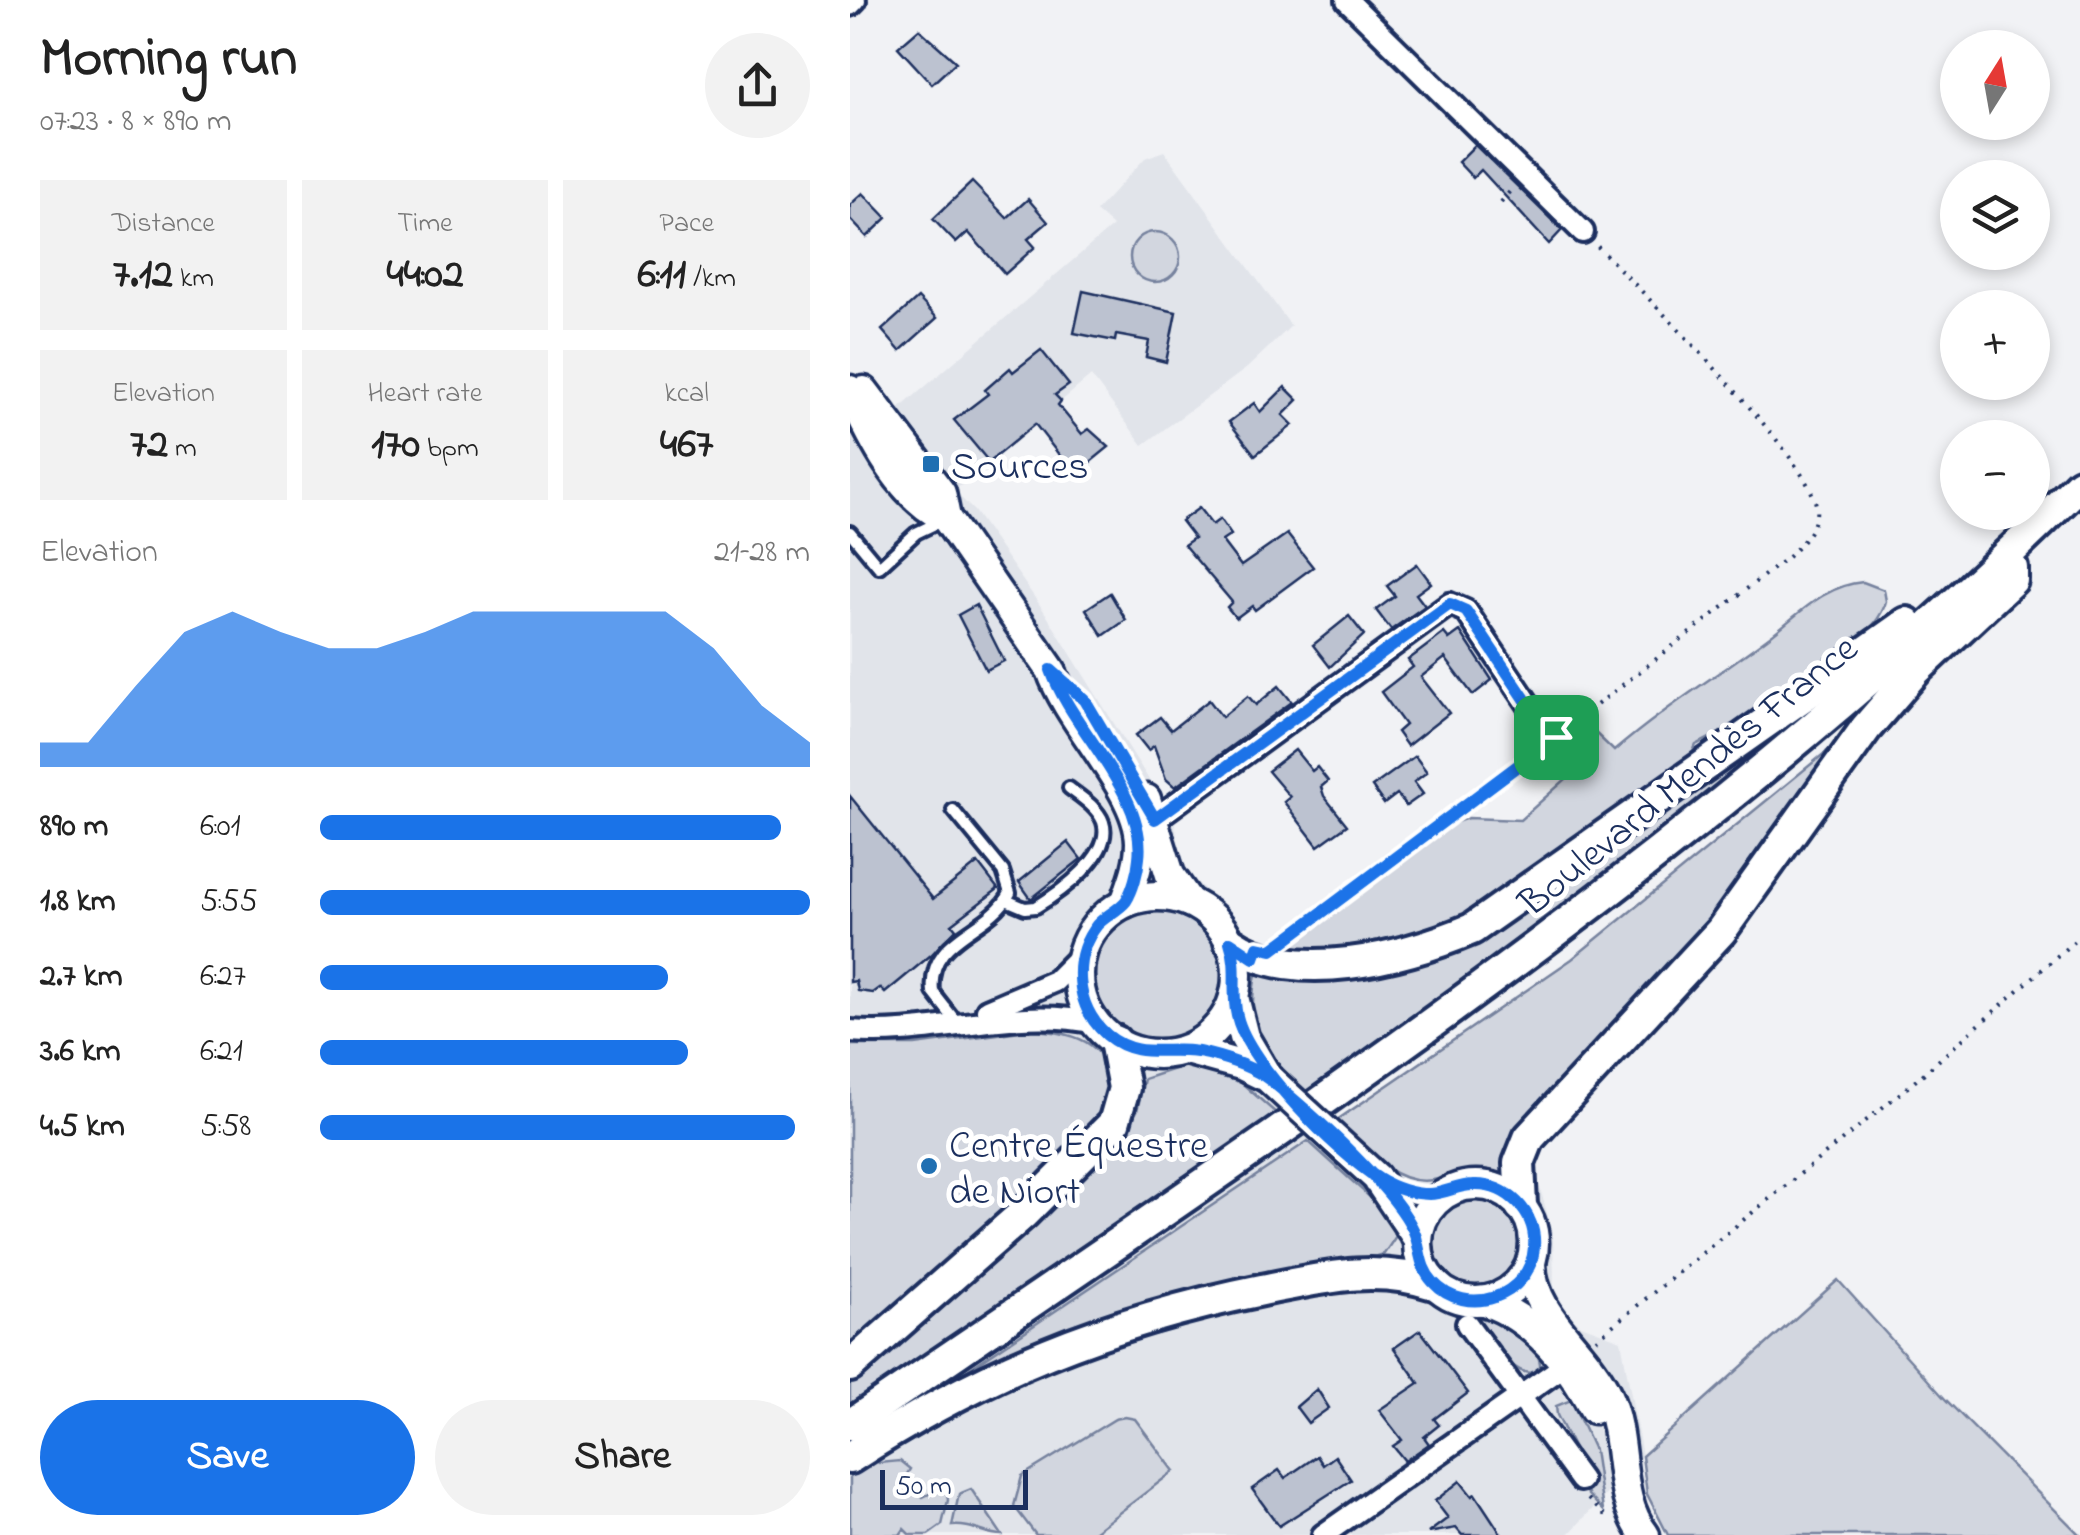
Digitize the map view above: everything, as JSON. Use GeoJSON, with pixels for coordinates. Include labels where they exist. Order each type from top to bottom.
{"type":"FeatureCollection","features":[{"type":"Feature","properties":{"kind":"main road"},"geometry":{"type":"LineString","coordinates":[[850,378],[941,493],[946,518],[1051,670],[1085,700],[1155,819],[1170,875],[1189,902],[1213,918],[1242,950],[1306,963],[1402,954],[1472,929],[1892,635],[2024,522],[2067,505]]}},
{"type":"Feature","properties":{"kind":"main road"},"geometry":{"type":"LineString","coordinates":[[850,390],[870,432],[922,507],[946,518]]}},
{"type":"Feature","properties":{"kind":"main road","name":"Boulevard Mendès France"},"geometry":{"type":"LineString","coordinates":[[1326,1102],[1458,1020],[1740,806],[2012,568],[2067,505],[2080,484]]}},
{"type":"Feature","properties":{"kind":"main road","name":"Boulevard Mendès France"},"geometry":{"type":"LineString","coordinates":[[1326,1102],[1732,796],[2067,505]]}},
{"type":"Feature","properties":{"kind":"main road"},"geometry":{"type":"LineString","coordinates":[[1621,1527],[1604,1428],[1572,1358],[1536,1294],[1530,1264],[1534,1234],[1521,1206],[1519,1163],[1529,1138],[1722,931],[1854,742],[1916,670],[2012,580],[2012,568]]}},
{"type":"Feature","properties":{"kind":"main road"},"geometry":{"type":"LineString","coordinates":[[1051,670],[1059,694],[1092,742],[1138,827],[1140,857],[1125,903]]}},
{"type":"Feature","properties":{"kind":"main road"},"geometry":{"type":"LineString","coordinates":[[850,1366],[1024,1213],[1114,1123],[1124,1088],[1106,1032],[1081,990],[1082,954],[1099,923],[1125,903],[1158,896],[1189,902]]}},
{"type":"Feature","properties":{"kind":"main road"},"geometry":{"type":"LineString","coordinates":[[1242,950],[1234,997],[1244,1038],[1268,1078],[1376,1177],[1417,1238],[1421,1262],[1434,1284]]}},
{"type":"Feature","properties":{"kind":"main road"},"geometry":{"type":"LineString","coordinates":[[1186,1050],[1218,1027],[1234,997]]}},
{"type":"Feature","properties":{"kind":"main road"},"geometry":{"type":"LineString","coordinates":[[1106,1032],[1151,1054],[1186,1050],[1224,1059],[1268,1078]]}},
{"type":"Feature","properties":{"kind":"main road"},"geometry":{"type":"LineString","coordinates":[[850,1424],[1326,1102]]}},
{"type":"Feature","properties":{"kind":"main road"},"geometry":{"type":"LineString","coordinates":[[850,1438],[1326,1102]]}},
{"type":"Feature","properties":{"kind":"main road"},"geometry":{"type":"LineString","coordinates":[[1376,1177],[1410,1191],[1444,1194],[1485,1185],[1521,1206]]}},
{"type":"Feature","properties":{"kind":"main road"},"geometry":{"type":"LineString","coordinates":[[1417,1238],[1425,1212],[1444,1194]]}},
{"type":"Feature","properties":{"kind":"main road"},"geometry":{"type":"LineString","coordinates":[[1484,1301],[1507,1292],[1530,1264]]}},
{"type":"Feature","properties":{"kind":"main road"},"geometry":{"type":"LineString","coordinates":[[850,1458],[996,1374],[1077,1338],[1142,1317],[1343,1274],[1384,1272],[1434,1284],[1462,1300],[1484,1301],[1524,1321],[1572,1358],[1613,1409],[1628,1504],[1644,1535]]}},
{"type":"Feature","properties":{"kind":"street"},"geometry":{"type":"LineString","coordinates":[[1347,0],[1583,232]]}},
{"type":"Feature","properties":{"kind":"street"},"geometry":{"type":"LineString","coordinates":[[1155,819],[1450,604],[1466,611],[1539,720],[1556,737]]}},
{"type":"Feature","properties":{"kind":"street"},"geometry":{"type":"LineString","coordinates":[[958,1024],[1036,992],[1070,968],[1082,954]]}},
{"type":"Feature","properties":{"kind":"street"},"geometry":{"type":"LineString","coordinates":[[850,1031],[900,1034],[1038,1016],[1106,1032]]}},
{"type":"Feature","properties":{"kind":"street"},"geometry":{"type":"LineString","coordinates":[[1467,1324],[1581,1480]]}},
{"type":"Feature","properties":{"kind":"street"},"geometry":{"type":"LineString","coordinates":[[1322,1535],[1572,1358]]}},
{"type":"Feature","properties":{"kind":"lane"},"geometry":{"type":"LineString","coordinates":[[850,532],[879,567],[916,533],[946,518]]}},
{"type":"Feature","properties":{"kind":"lane"},"geometry":{"type":"LineString","coordinates":[[1006,900],[1025,908],[1036,907],[1088,865],[1098,850],[1104,831],[1102,819],[1069,788]]}},
{"type":"Feature","properties":{"kind":"lane"},"geometry":{"type":"LineString","coordinates":[[953,810],[1010,886],[1006,900],[955,939],[936,962],[933,992],[958,1024]]}},
{"type":"Feature","properties":{"kind":"path"},"geometry":{"type":"LineString","coordinates":[[1501,202],[1519,181]]}},
{"type":"Feature","properties":{"kind":"path"},"geometry":{"type":"LineString","coordinates":[[1242,950],[1272,950],[1788,557],[1814,525],[1817,509],[1812,490],[1761,424],[1696,349],[1583,232]]}},
{"type":"Feature","properties":{"kind":"path"},"geometry":{"type":"LineString","coordinates":[[1572,1358],[1914,1082],[2080,936]]}},
{"type":"Feature","properties":{"kind":"path"},"geometry":{"type":"LineString","coordinates":[[1581,1480],[1582,1491],[1621,1527]]}},
{"type":"Feature","properties":{"kind":"path"},"geometry":{"type":"LineString","coordinates":[[1604,1500],[1621,1527]]}},
{"type":"Feature","properties":{"kind":"shaded area"},"geometry":{"type":"Polygon","coordinates":[[[1164,151],[1291,326],[1247,368],[1143,445],[1091,376],[954,491],[974,511],[1044,611],[1146,775],[1175,824],[1184,870],[1236,919],[1257,969],[1251,1015],[1279,1066],[1382,1165],[1429,1181],[1475,1170],[1538,1181],[1553,1235],[1554,1289],[1568,1314],[1581,1325],[1621,1340],[1642,1456],[1568,1535],[850,1535],[850,394],[878,427],[1113,226],[1096,211],[1145,158],[1164,151]]]}},
{"type":"Feature","properties":{"kind":"shaded area"},"geometry":{"type":"Polygon","coordinates":[[[1155,232],[1173,239],[1180,257],[1173,275],[1155,282],[1137,275],[1130,257],[1137,239],[1155,232]]]}},
{"type":"Feature","properties":{"kind":"shaded area"},"geometry":{"type":"Polygon","coordinates":[[[1863,582],[1884,590],[1886,601],[1876,621],[1858,641],[1804,683],[1696,745],[1691,756],[1479,911],[1422,936],[1323,951],[1293,951],[1283,946],[1447,825],[1468,818],[1520,820],[1576,770],[1581,758],[1567,736],[1585,723],[1614,751],[1813,602],[1849,584],[1863,582]]]}},
{"type":"Feature","properties":{"kind":"shaded area"},"geometry":{"type":"Polygon","coordinates":[[[1845,683],[1512,949],[1307,1093],[1268,1052],[1253,1009],[1257,969],[1400,962],[1845,683]]]}},
{"type":"Feature","properties":{"kind":"shaded area"},"geometry":{"type":"Polygon","coordinates":[[[1853,730],[1714,922],[1518,1129],[1508,1146],[1503,1173],[1433,1180],[1404,1177],[1379,1162],[1337,1120],[1572,959],[1853,730]]]}},
{"type":"Feature","properties":{"kind":"shaded area"},"geometry":{"type":"Polygon","coordinates":[[[1160,907],[1185,913],[1207,927],[1221,949],[1227,974],[1221,999],[1207,1021],[1185,1035],[1160,1041],[1135,1035],[1113,1021],[1099,999],[1093,974],[1099,949],[1113,927],[1135,913],[1160,907]]]}},
{"type":"Feature","properties":{"kind":"shaded area"},"geometry":{"type":"Polygon","coordinates":[[[1028,1030],[1063,1034],[1091,1045],[1107,1068],[1106,1105],[1006,1209],[850,1350],[850,1045],[915,1045],[1028,1030]]]}},
{"type":"Feature","properties":{"kind":"shaded area"},"geometry":{"type":"Polygon","coordinates":[[[1189,1064],[1228,1071],[1277,1114],[850,1407],[850,1377],[1123,1132],[1137,1111],[1144,1079],[1189,1064]]]}},
{"type":"Feature","properties":{"kind":"shaded area"},"geometry":{"type":"Polygon","coordinates":[[[1308,1141],[1384,1210],[1396,1236],[1384,1254],[920,1402],[1308,1141]]]}},
{"type":"Feature","properties":{"kind":"shaded area"},"geometry":{"type":"Polygon","coordinates":[[[1475,1199],[1493,1202],[1508,1212],[1518,1227],[1518,1263],[1508,1278],[1493,1288],[1475,1291],[1457,1288],[1442,1278],[1432,1263],[1429,1245],[1432,1227],[1442,1212],[1457,1202],[1475,1199]]]}},
{"type":"Feature","properties":{"kind":"shaded area"},"geometry":{"type":"Polygon","coordinates":[[[1838,1280],[1946,1400],[2080,1535],[1668,1535],[1647,1494],[1642,1456],[1838,1280]]]}},
{"type":"Feature","properties":{"kind":"shaded area"},"geometry":{"type":"Polygon","coordinates":[[[1475,1317],[1507,1327],[1527,1341],[1539,1360],[1540,1370],[1530,1373],[1512,1365],[1475,1317]]]}},
{"type":"Feature","properties":{"kind":"shaded area"},"geometry":{"type":"Polygon","coordinates":[[[1571,1400],[1594,1450],[1603,1510],[1588,1495],[1584,1469],[1557,1415],[1556,1406],[1571,1400]]]}},
{"type":"Feature","properties":{"kind":"shaded area"},"geometry":{"type":"Polygon","coordinates":[[[1115,1419],[1135,1419],[1174,1471],[1090,1535],[1036,1535],[1014,1506],[1022,1476],[1115,1419]]]}},
{"type":"Feature","properties":{"kind":"shaded area"},"geometry":{"type":"Polygon","coordinates":[[[874,1459],[879,1463],[900,1461],[910,1469],[902,1483],[912,1484],[923,1497],[945,1486],[948,1500],[942,1525],[928,1535],[910,1535],[904,1529],[900,1535],[850,1535],[850,1475],[874,1459]]]}},
{"type":"Feature","properties":{"kind":"shaded area"},"geometry":{"type":"Polygon","coordinates":[[[971,1489],[1002,1535],[952,1526],[959,1494],[971,1489]]]}},
{"type":"Feature","properties":{"kind":"building"},"geometry":{"type":"Polygon","coordinates":[[[919,29],[956,62],[932,84],[898,47],[919,29]]]}},
{"type":"Feature","properties":{"kind":"building"},"geometry":{"type":"Polygon","coordinates":[[[1475,145],[1562,230],[1549,244],[1481,170],[1473,178],[1458,162],[1475,145]]]}},
{"type":"Feature","properties":{"kind":"building"},"geometry":{"type":"Polygon","coordinates":[[[972,182],[1007,218],[1028,199],[1048,222],[1028,239],[1035,247],[1005,274],[968,232],[956,243],[933,219],[972,182]]]}},
{"type":"Feature","properties":{"kind":"building"},"geometry":{"type":"Polygon","coordinates":[[[863,193],[887,218],[867,237],[850,219],[850,205],[863,193]]]}},
{"type":"Feature","properties":{"kind":"building"},"geometry":{"type":"Polygon","coordinates":[[[1083,291],[1176,312],[1166,362],[1146,357],[1149,341],[1116,335],[1115,341],[1074,333],[1083,291]]]}},
{"type":"Feature","properties":{"kind":"building"},"geometry":{"type":"Polygon","coordinates":[[[918,298],[937,318],[900,351],[882,330],[918,298]]]}},
{"type":"Feature","properties":{"kind":"building"},"geometry":{"type":"Polygon","coordinates":[[[1041,350],[1069,385],[1055,395],[1061,401],[1058,405],[1082,434],[1089,429],[1109,447],[1082,469],[1075,459],[1067,465],[1035,424],[989,462],[954,420],[988,394],[985,390],[1010,368],[1013,372],[1041,350]]]}},
{"type":"Feature","properties":{"kind":"building"},"geometry":{"type":"Polygon","coordinates":[[[1285,387],[1298,400],[1283,415],[1293,425],[1255,455],[1229,422],[1254,403],[1260,412],[1285,387]]]}},
{"type":"Feature","properties":{"kind":"building"},"geometry":{"type":"Polygon","coordinates":[[[1199,508],[1212,525],[1220,519],[1231,535],[1222,541],[1241,566],[1287,534],[1313,567],[1255,610],[1252,606],[1236,618],[1227,607],[1232,602],[1184,545],[1194,538],[1181,521],[1199,508]]]}},
{"type":"Feature","properties":{"kind":"building"},"geometry":{"type":"Polygon","coordinates":[[[1417,564],[1431,583],[1416,594],[1425,606],[1391,630],[1376,610],[1395,596],[1387,586],[1417,564]]]}},
{"type":"Feature","properties":{"kind":"building"},"geometry":{"type":"Polygon","coordinates":[[[1110,593],[1126,620],[1103,636],[1086,609],[1110,593]]]}},
{"type":"Feature","properties":{"kind":"building"},"geometry":{"type":"Polygon","coordinates":[[[976,605],[1004,661],[986,670],[958,615],[976,605]]]}},
{"type":"Feature","properties":{"kind":"building"},"geometry":{"type":"Polygon","coordinates":[[[1349,616],[1364,635],[1330,667],[1313,645],[1349,616]]]}},
{"type":"Feature","properties":{"kind":"building"},"geometry":{"type":"Polygon","coordinates":[[[1460,631],[1492,680],[1473,695],[1445,658],[1421,677],[1449,713],[1407,746],[1397,732],[1405,725],[1381,692],[1413,667],[1408,660],[1444,633],[1449,639],[1460,631]]]}},
{"type":"Feature","properties":{"kind":"building"},"geometry":{"type":"Polygon","coordinates":[[[1279,686],[1292,702],[1175,787],[1166,779],[1154,746],[1148,750],[1136,735],[1160,717],[1171,730],[1209,700],[1222,717],[1248,696],[1256,705],[1279,686]]]}},
{"type":"Feature","properties":{"kind":"building"},"geometry":{"type":"Polygon","coordinates":[[[1295,750],[1312,771],[1317,767],[1328,781],[1321,787],[1324,796],[1347,825],[1318,846],[1284,802],[1290,797],[1268,771],[1295,750]]]}},
{"type":"Feature","properties":{"kind":"building"},"geometry":{"type":"Polygon","coordinates":[[[1415,756],[1427,772],[1414,782],[1423,794],[1406,806],[1397,794],[1384,804],[1372,787],[1415,756]]]}},
{"type":"Feature","properties":{"kind":"building"},"geometry":{"type":"Polygon","coordinates":[[[850,796],[933,899],[978,863],[998,889],[952,924],[956,929],[931,955],[885,993],[880,988],[873,993],[858,991],[856,981],[850,982],[850,796]]]}},
{"type":"Feature","properties":{"kind":"building"},"geometry":{"type":"Polygon","coordinates":[[[1068,842],[1081,859],[1031,899],[1019,882],[1068,842]]]}},
{"type":"Feature","properties":{"kind":"building"},"geometry":{"type":"Polygon","coordinates":[[[1420,1330],[1468,1393],[1434,1419],[1439,1425],[1424,1437],[1429,1444],[1405,1461],[1393,1446],[1402,1440],[1379,1410],[1419,1383],[1394,1348],[1420,1330]]]}},
{"type":"Feature","properties":{"kind":"building"},"geometry":{"type":"Polygon","coordinates":[[[1317,1389],[1329,1408],[1308,1423],[1296,1407],[1317,1389]]]}},
{"type":"Feature","properties":{"kind":"building"},"geometry":{"type":"Polygon","coordinates":[[[1317,1456],[1323,1465],[1335,1456],[1351,1480],[1279,1526],[1252,1489],[1279,1470],[1285,1478],[1317,1456]]]}},
{"type":"Feature","properties":{"kind":"building"},"geometry":{"type":"Polygon","coordinates":[[[1460,1481],[1472,1496],[1475,1494],[1502,1535],[1462,1535],[1456,1528],[1428,1533],[1448,1518],[1435,1501],[1460,1481]]]}},
{"type":"Feature","properties":{"kind":"place","name":"Sources"},"geometry":{"type":"Point","coordinates":[931,464]}},
{"type":"Feature","properties":{"kind":"place","name":"Centre Équestre de Niort"},"geometry":{"type":"Point","coordinates":[929,1166]}},
{"type":"Feature","properties":{"kind":"route"},"geometry":{"type":"LineString","coordinates":[[1556,737],[1272,950],[1258,947],[1254,958],[1230,942],[1237,969],[1237,1017],[1254,1057],[1268,1078],[1376,1177],[1391,1186],[1424,1194],[1444,1194],[1471,1184],[1485,1185],[1511,1196],[1521,1206],[1534,1234],[1534,1249],[1525,1275],[1496,1298],[1462,1300],[1442,1291],[1426,1274],[1417,1238],[1376,1177],[1268,1078],[1204,1052],[1151,1054],[1132,1049],[1115,1041],[1096,1023],[1081,990],[1082,954],[1099,923],[1125,903],[1136,875],[1140,838],[1133,814],[1059,694],[1051,670],[1085,700],[1155,819],[1450,604],[1466,611],[1539,720],[1556,737]]}}]}
